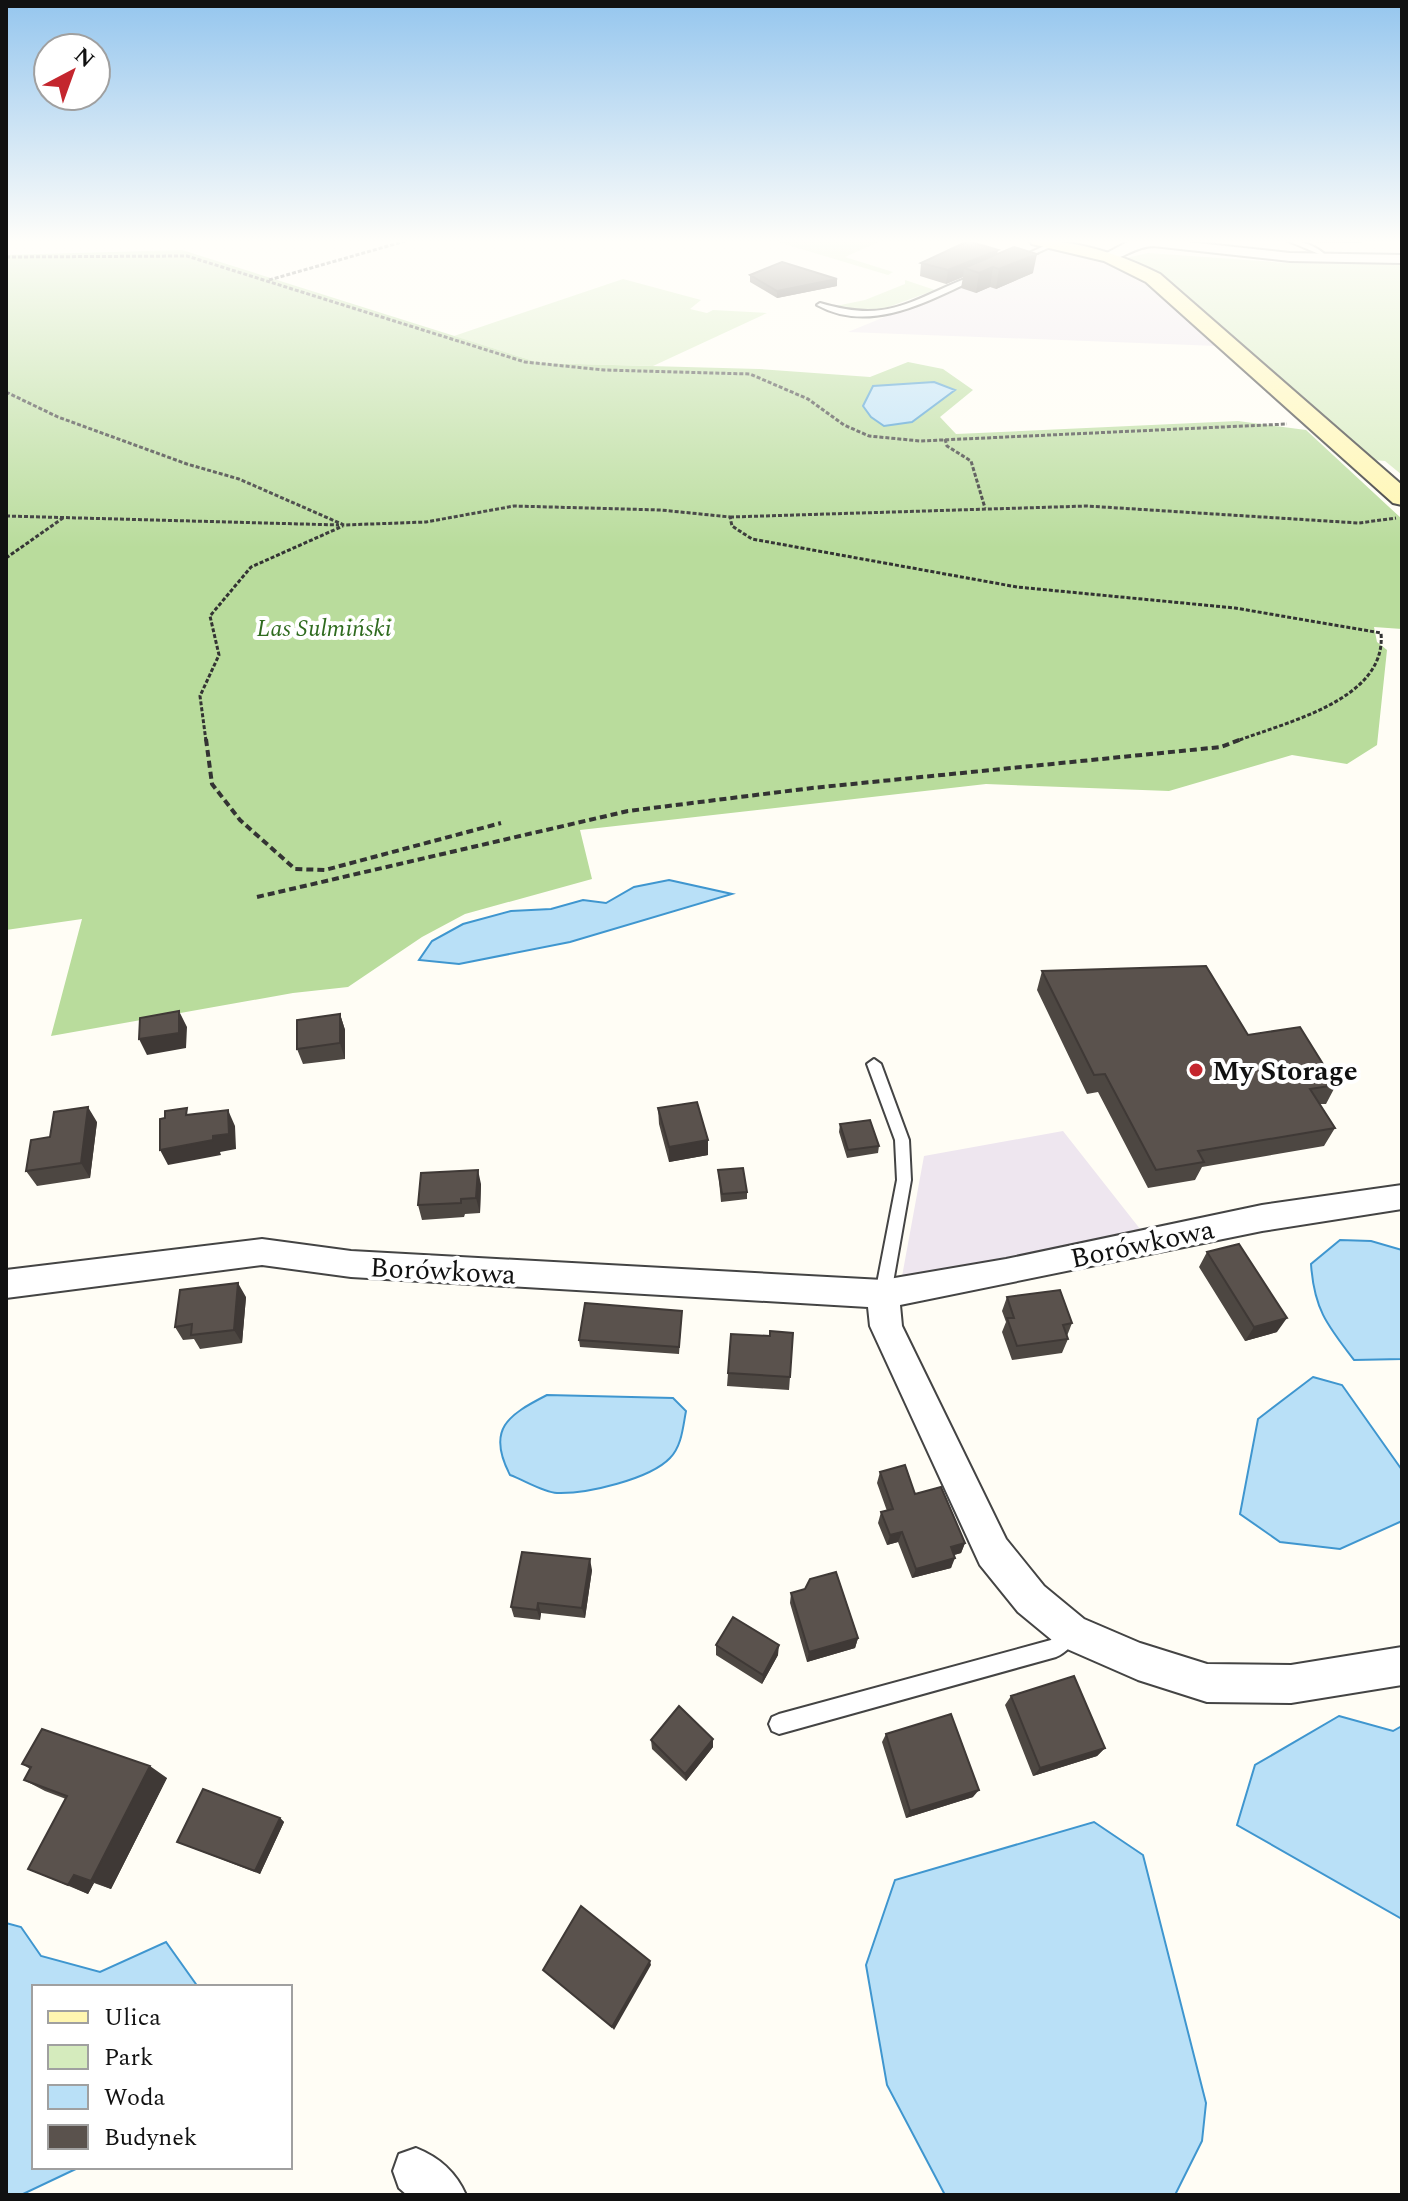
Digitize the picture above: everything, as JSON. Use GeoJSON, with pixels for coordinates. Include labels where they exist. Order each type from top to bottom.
{"type":"FeatureCollection","features":[{"type":"Feature","properties":{"kind":"street"},"geometry":{"type":"LineString","coordinates":[[1227,343],[1402,498]]}},
{"type":"Feature","properties":{"kind":"street","name":"Borówkowa"},"geometry":{"type":"LineString","coordinates":[[6,1284],[262,1252],[351,1264],[883,1294],[1006,1272],[1262,1218],[1402,1197]]}},
{"type":"Feature","properties":{"kind":"street"},"geometry":{"type":"LineString","coordinates":[[883,1294],[886,1326],[993,1552],[1031,1599],[1071,1632],[1138,1661],[1207,1683],[1291,1684],[1402,1666]]}},
{"type":"Feature","properties":{"kind":"lane"},"geometry":{"type":"LineString","coordinates":[[874,1064],[902,1140],[904,1180],[883,1294]]}},
{"type":"Feature","properties":{"kind":"lane"},"geometry":{"type":"LineString","coordinates":[[779,1724],[1056,1648],[1071,1632]]}},
{"type":"Feature","properties":{"kind":"path"},"geometry":{"type":"LineString","coordinates":[[464,343],[525,362],[604,370],[750,374],[808,399],[844,425],[869,436],[920,441],[1292,424]]}},
{"type":"Feature","properties":{"kind":"path"},"geometry":{"type":"LineString","coordinates":[[6,392],[58,417],[187,464],[239,479],[344,525]]}},
{"type":"Feature","properties":{"kind":"path"},"geometry":{"type":"LineString","coordinates":[[945,439],[947,446],[971,461],[985,508]]}},
{"type":"Feature","properties":{"kind":"path"},"geometry":{"type":"LineString","coordinates":[[6,516],[344,525],[426,522],[514,506],[661,510],[730,517],[1087,506],[1359,523],[1402,517]]}},
{"type":"Feature","properties":{"kind":"path"},"geometry":{"type":"LineString","coordinates":[[257,897],[628,811],[812,788],[1221,747],[1331,705],[1369,678],[1382,645],[1381,633],[1235,608],[1017,587],[752,539],[732,526],[730,517]]}},
{"type":"Feature","properties":{"kind":"path"},"geometry":{"type":"LineString","coordinates":[[6,558],[64,518]]}},
{"type":"Feature","properties":{"kind":"path"},"geometry":{"type":"LineString","coordinates":[[344,525],[251,567],[210,616],[219,655],[200,696],[212,784],[240,820],[295,869],[325,870],[501,823]]}},
{"type":"Feature","properties":{"kind":"shaded area"},"geometry":{"type":"Polygon","coordinates":[[[1130,343],[1213,343],[1217,346],[1130,343]]]}},
{"type":"Feature","properties":{"kind":"shaded area"},"geometry":{"type":"Polygon","coordinates":[[[1063,1131],[1144,1234],[901,1282],[924,1156],[1063,1131]]]}},
{"type":"Feature","properties":{"kind":"green space","name":"Las Sulmiński"},"geometry":{"type":"Polygon","coordinates":[[[6,343],[476,343],[540,363],[759,369],[870,377],[908,362],[943,369],[973,390],[940,417],[956,434],[1238,421],[1306,430],[1402,519],[1402,629],[1374,627],[1377,642],[1387,650],[1377,745],[1347,764],[1292,755],[1169,791],[986,784],[580,830],[592,879],[465,914],[422,937],[348,987],[293,993],[51,1036],[82,919],[6,930],[6,343]],[[934,382],[873,387],[912,422],[954,391],[934,382]]]}},
{"type":"Feature","properties":{"kind":"green space"},"geometry":{"type":"Polygon","coordinates":[[[475,343],[703,343],[653,366],[540,363],[475,343]]]}},
{"type":"Feature","properties":{"kind":"green space"},"geometry":{"type":"Polygon","coordinates":[[[1232,343],[1402,343],[1402,475],[1385,461],[1364,459],[1232,343]]]}},
{"type":"Feature","properties":{"kind":"water"},"geometry":{"type":"Polygon","coordinates":[[[934,382],[955,390],[912,422],[884,426],[871,417],[863,406],[873,386],[934,382]]]}},
{"type":"Feature","properties":{"kind":"water"},"geometry":{"type":"Polygon","coordinates":[[[669,880],[732,894],[570,942],[459,964],[419,960],[432,941],[463,924],[511,911],[551,909],[583,900],[606,903],[634,887],[669,880]]]}},
{"type":"Feature","properties":{"kind":"water"},"geometry":{"type":"Polygon","coordinates":[[[1340,1240],[1371,1241],[1402,1250],[1402,1359],[1354,1360],[1324,1316],[1315,1293],[1311,1264],[1340,1240]]]}},
{"type":"Feature","properties":{"kind":"water"},"geometry":{"type":"Polygon","coordinates":[[[1313,1377],[1342,1385],[1402,1470],[1402,1521],[1340,1549],[1280,1542],[1240,1514],[1258,1419],[1313,1377]]]}},
{"type":"Feature","properties":{"kind":"water"},"geometry":{"type":"Polygon","coordinates":[[[547,1395],[673,1398],[686,1411],[680,1442],[661,1466],[633,1479],[570,1493],[546,1490],[510,1475],[500,1446],[505,1425],[512,1417],[547,1395]]]}},
{"type":"Feature","properties":{"kind":"water"},"geometry":{"type":"Polygon","coordinates":[[[1339,1716],[1393,1731],[1402,1726],[1402,1919],[1237,1825],[1255,1765],[1339,1716]]]}},
{"type":"Feature","properties":{"kind":"water"},"geometry":{"type":"Polygon","coordinates":[[[1094,1822],[1143,1855],[1206,2103],[1202,2141],[1175,2195],[945,2195],[887,2085],[866,1965],[895,1880],[1094,1822]]]}},
{"type":"Feature","properties":{"kind":"water"},"geometry":{"type":"Polygon","coordinates":[[[6,1923],[21,1927],[41,1956],[100,1972],[166,1942],[197,1985],[32,1985],[32,2169],[76,2169],[21,2195],[6,2195],[6,1923]]]}},
{"type":"Feature","properties":{"kind":"building"},"geometry":{"type":"Polygon","coordinates":[[[1206,966],[1248,1035],[1300,1027],[1336,1085],[1310,1089],[1335,1128],[1198,1151],[1204,1162],[1156,1170],[1105,1074],[1094,1075],[1042,971],[1206,966]]]}},
{"type":"Feature","properties":{"kind":"building"},"geometry":{"type":"Polygon","coordinates":[[[179,1011],[179,1033],[139,1039],[140,1018],[179,1011]]]}},
{"type":"Feature","properties":{"kind":"building"},"geometry":{"type":"Polygon","coordinates":[[[340,1014],[340,1043],[297,1049],[297,1020],[340,1014]]]}},
{"type":"Feature","properties":{"kind":"building"},"geometry":{"type":"Polygon","coordinates":[[[697,1102],[708,1140],[669,1147],[658,1108],[697,1102]]]}},
{"type":"Feature","properties":{"kind":"building"},"geometry":{"type":"Polygon","coordinates":[[[88,1107],[81,1163],[26,1171],[31,1140],[50,1137],[54,1112],[88,1107]]]}},
{"type":"Feature","properties":{"kind":"building"},"geometry":{"type":"Polygon","coordinates":[[[187,1108],[186,1115],[228,1110],[229,1134],[160,1150],[160,1119],[165,1118],[165,1111],[187,1108]]]}},
{"type":"Feature","properties":{"kind":"building"},"geometry":{"type":"Polygon","coordinates":[[[870,1120],[879,1146],[848,1150],[840,1124],[870,1120]]]}},
{"type":"Feature","properties":{"kind":"building"},"geometry":{"type":"Polygon","coordinates":[[[743,1168],[747,1192],[722,1194],[718,1170],[743,1168]]]}},
{"type":"Feature","properties":{"kind":"building"},"geometry":{"type":"Polygon","coordinates":[[[478,1170],[476,1198],[461,1199],[461,1203],[418,1205],[421,1173],[478,1170]]]}},
{"type":"Feature","properties":{"kind":"building"},"geometry":{"type":"Polygon","coordinates":[[[1239,1244],[1287,1318],[1254,1327],[1207,1252],[1239,1244]]]}},
{"type":"Feature","properties":{"kind":"building"},"geometry":{"type":"Polygon","coordinates":[[[238,1283],[234,1330],[191,1335],[192,1324],[175,1327],[180,1290],[238,1283]]]}},
{"type":"Feature","properties":{"kind":"building"},"geometry":{"type":"Polygon","coordinates":[[[1060,1290],[1072,1323],[1063,1325],[1068,1339],[1017,1346],[1007,1318],[1014,1318],[1007,1297],[1060,1290]]]}},
{"type":"Feature","properties":{"kind":"building"},"geometry":{"type":"Polygon","coordinates":[[[585,1303],[682,1311],[679,1347],[579,1340],[585,1303]]]}},
{"type":"Feature","properties":{"kind":"building"},"geometry":{"type":"Polygon","coordinates":[[[770,1331],[793,1333],[790,1377],[728,1373],[731,1334],[770,1336],[770,1331]]]}},
{"type":"Feature","properties":{"kind":"building"},"geometry":{"type":"Polygon","coordinates":[[[905,1465],[915,1494],[941,1487],[965,1543],[951,1547],[955,1558],[916,1569],[902,1532],[890,1535],[881,1512],[893,1509],[880,1472],[905,1465]]]}},
{"type":"Feature","properties":{"kind":"building"},"geometry":{"type":"Polygon","coordinates":[[[522,1552],[590,1559],[582,1608],[538,1603],[537,1610],[511,1607],[522,1552]]]}},
{"type":"Feature","properties":{"kind":"building"},"geometry":{"type":"Polygon","coordinates":[[[836,1572],[858,1638],[809,1652],[791,1593],[805,1589],[810,1579],[836,1572]]]}},
{"type":"Feature","properties":{"kind":"building"},"geometry":{"type":"Polygon","coordinates":[[[733,1617],[779,1645],[763,1675],[716,1645],[733,1617]]]}},
{"type":"Feature","properties":{"kind":"building"},"geometry":{"type":"Polygon","coordinates":[[[1074,1676],[1105,1748],[1040,1768],[1011,1696],[1074,1676]]]}},
{"type":"Feature","properties":{"kind":"building"},"geometry":{"type":"Polygon","coordinates":[[[679,1706],[713,1739],[685,1774],[651,1740],[679,1706]]]}},
{"type":"Feature","properties":{"kind":"building"},"geometry":{"type":"Polygon","coordinates":[[[951,1714],[979,1790],[910,1811],[886,1734],[951,1714]]]}},
{"type":"Feature","properties":{"kind":"building"},"geometry":{"type":"Polygon","coordinates":[[[42,1729],[150,1766],[91,1881],[74,1875],[68,1885],[28,1869],[67,1796],[24,1780],[31,1767],[22,1764],[42,1729]]]}},
{"type":"Feature","properties":{"kind":"building"},"geometry":{"type":"Polygon","coordinates":[[[203,1789],[280,1818],[255,1871],[177,1842],[203,1789]]]}},
{"type":"Feature","properties":{"kind":"building"},"geometry":{"type":"Polygon","coordinates":[[[581,1906],[650,1961],[612,2027],[543,1970],[581,1906]]]}},
{"type":"Feature","properties":{"kind":"place","name":"My Storage"},"geometry":{"type":"Point","coordinates":[1196,1070]}}]}
